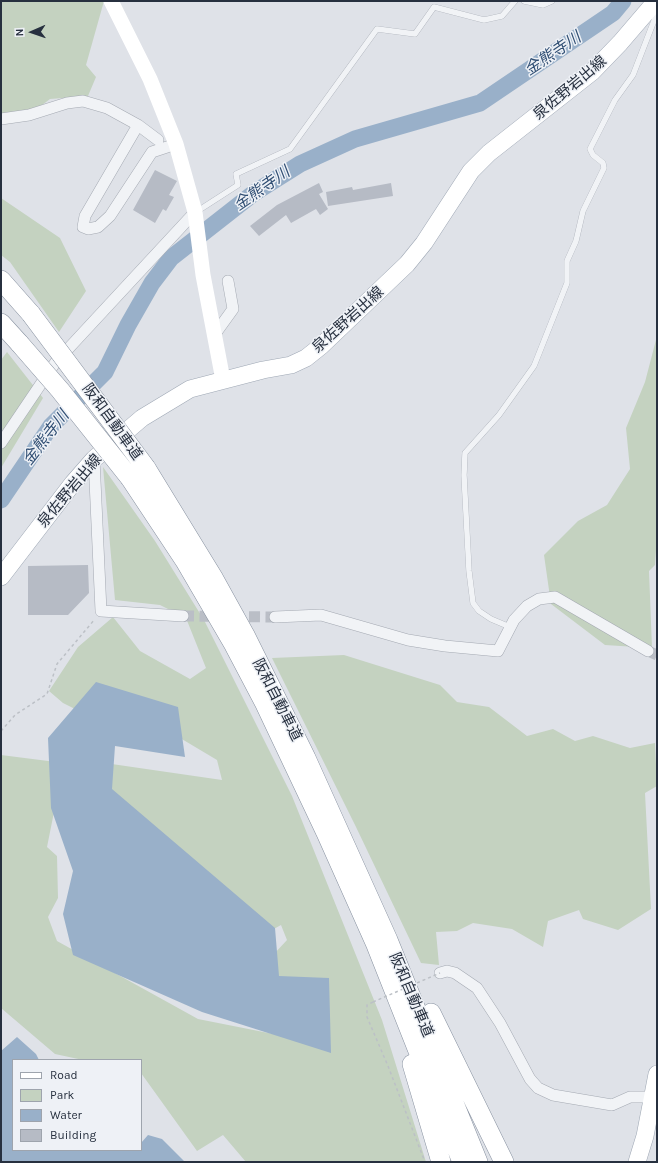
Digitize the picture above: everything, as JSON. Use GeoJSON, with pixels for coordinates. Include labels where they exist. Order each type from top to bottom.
{"type":"FeatureCollection","features":[{"type":"Feature","properties":{"kind":"highway","name":"阪和自動車道"},"geometry":{"type":"LineString","coordinates":[[1,280],[31,314],[146,468],[214,579],[245,635],[306,758],[360,875],[416,1006],[478,1162]]}},
{"type":"Feature","properties":{"kind":"highway","name":"阪和自動車道"},"geometry":{"type":"LineString","coordinates":[[1,323],[70,401],[130,478],[186,561],[234,645],[274,723],[326,834],[403,1010],[462,1162]]}},
{"type":"Feature","properties":{"kind":"highway"},"geometry":{"type":"LineString","coordinates":[[326,834],[333,858],[397,1015],[441,1162]]}},
{"type":"Feature","properties":{"kind":"highway"},"geometry":{"type":"LineString","coordinates":[[360,875],[410,970],[504,1162]]}},
{"type":"Feature","properties":{"kind":"main road","name":"泉佐野岩出線"},"geometry":{"type":"LineString","coordinates":[[4,573],[62,496],[94,460],[142,418],[190,390],[223,380],[291,365],[306,358],[321,346],[407,264],[424,243],[468,176],[489,153],[592,72],[620,43],[656,1]]}},
{"type":"Feature","properties":{"kind":"main road"},"geometry":{"type":"LineString","coordinates":[[637,1162],[654,1097],[657,1074]]}},
{"type":"Feature","properties":{"kind":"main road"},"geometry":{"type":"LineString","coordinates":[[649,1162],[657,1131]]}},
{"type":"Feature","properties":{"kind":"street"},"geometry":{"type":"LineString","coordinates":[[111,1],[150,79],[176,144],[195,216],[203,275],[223,380]]}},
{"type":"Feature","properties":{"kind":"street"},"geometry":{"type":"LineString","coordinates":[[1,119],[28,115],[67,103],[83,101],[107,108],[138,124],[158,140]]}},
{"type":"Feature","properties":{"kind":"street"},"geometry":{"type":"LineString","coordinates":[[138,124],[84,216],[83,227],[88,229],[98,227],[110,216],[152,152],[176,144]]}},
{"type":"Feature","properties":{"kind":"street"},"geometry":{"type":"LineString","coordinates":[[1,443],[55,363],[195,216]]}},
{"type":"Feature","properties":{"kind":"street"},"geometry":{"type":"LineString","coordinates":[[215,334],[233,309],[228,281]]}},
{"type":"Feature","properties":{"kind":"street"},"geometry":{"type":"LineString","coordinates":[[94,460],[101,611],[183,616]]}},
{"type":"Feature","properties":{"kind":"street"},"geometry":{"type":"LineString","coordinates":[[276,617],[321,615],[408,640],[445,646],[498,651],[510,627],[527,606],[539,599],[555,597],[648,651]]}},
{"type":"Feature","properties":{"kind":"street"},"geometry":{"type":"LineString","coordinates":[[440,972],[447,971],[455,973],[476,988],[500,1023],[530,1079],[538,1088],[553,1095],[612,1105],[630,1097],[654,1097]]}},
{"type":"Feature","properties":{"kind":"lane"},"geometry":{"type":"LineString","coordinates":[[195,216],[238,185],[236,174],[290,149],[377,29],[415,34],[434,7],[484,20],[502,16],[516,1]]}},
{"type":"Feature","properties":{"kind":"lane"},"geometry":{"type":"LineString","coordinates":[[524,1],[543,5],[552,1]]}},
{"type":"Feature","properties":{"kind":"lane"},"geometry":{"type":"LineString","coordinates":[[510,627],[491,619],[479,611],[474,602],[468,556],[464,474],[465,453],[499,415],[534,366],[567,283],[567,262],[576,241],[583,211],[604,168],[603,162],[593,155],[590,149],[616,100],[633,75],[657,13]]}},
{"type":"Feature","properties":{"kind":"path"},"geometry":{"type":"LineString","coordinates":[[1,731],[15,715],[47,694],[57,664],[101,611]]}},
{"type":"Feature","properties":{"kind":"path"},"geometry":{"type":"LineString","coordinates":[[425,1162],[388,1066],[367,1017],[367,1005],[440,972]]}},
{"type":"Feature","properties":{"kind":"green space"},"geometry":{"type":"Polygon","coordinates":[[[1,1],[104,1],[86,65],[96,77],[88,96],[50,99],[33,112],[1,117],[1,1]]]}},
{"type":"Feature","properties":{"kind":"green space"},"geometry":{"type":"Polygon","coordinates":[[[1,198],[60,238],[86,291],[59,332],[10,262],[1,255],[1,198]]]}},
{"type":"Feature","properties":{"kind":"green space"},"geometry":{"type":"Polygon","coordinates":[[[657,336],[657,535],[655,565],[649,571],[652,648],[605,645],[551,604],[544,555],[578,521],[607,505],[630,469],[626,428],[645,382],[657,336]]]}},
{"type":"Feature","properties":{"kind":"green space"},"geometry":{"type":"Polygon","coordinates":[[[7,352],[43,398],[1,468],[1,360],[7,352]]]}},
{"type":"Feature","properties":{"kind":"green space"},"geometry":{"type":"Polygon","coordinates":[[[103,467],[155,541],[204,620],[292,796],[382,1020],[426,1162],[246,1162],[223,1135],[197,1151],[142,1074],[142,1059],[78,1059],[55,1054],[1,1008],[1,755],[56,762],[55,807],[47,847],[57,856],[58,898],[48,917],[57,941],[198,1019],[329,1045],[274,987],[261,968],[287,940],[281,925],[247,944],[171,902],[91,761],[222,780],[217,760],[165,729],[91,717],[63,703],[49,691],[78,647],[113,617],[140,651],[190,679],[206,668],[186,618],[160,605],[115,600],[103,467]]]}},
{"type":"Feature","properties":{"kind":"green space"},"geometry":{"type":"Polygon","coordinates":[[[344,655],[440,685],[457,702],[489,707],[527,736],[553,729],[575,741],[593,736],[630,748],[655,743],[657,786],[645,793],[651,909],[618,930],[583,919],[579,910],[548,921],[543,947],[512,929],[473,923],[457,931],[436,932],[439,965],[421,963],[356,827],[272,658],[344,655]]]}},
{"type":"Feature","properties":{"kind":"water"},"geometry":{"type":"Polygon","coordinates":[[[96,682],[178,707],[185,757],[115,746],[112,789],[275,928],[279,976],[329,978],[331,1053],[202,1012],[73,955],[63,914],[73,871],[51,808],[48,738],[96,682]]]}},
{"type":"Feature","properties":{"kind":"water"},"geometry":{"type":"Polygon","coordinates":[[[17,1037],[36,1054],[38,1059],[12,1059],[12,1151],[142,1151],[142,1142],[148,1135],[162,1139],[185,1162],[1,1162],[1,1051],[17,1037]]]}},
{"type":"Feature","properties":{"kind":"building"},"geometry":{"type":"Polygon","coordinates":[[[155,170],[177,181],[169,195],[174,197],[166,211],[163,209],[155,223],[133,210],[155,170]]]}},
{"type":"Feature","properties":{"kind":"building"},"geometry":{"type":"Polygon","coordinates":[[[319,183],[323,192],[319,194],[328,209],[320,215],[316,209],[291,223],[286,215],[259,236],[250,226],[277,205],[319,183]]]}},
{"type":"Feature","properties":{"kind":"building"},"geometry":{"type":"Polygon","coordinates":[[[391,183],[393,196],[328,206],[326,192],[352,187],[353,190],[391,183]]]}},
{"type":"Feature","properties":{"kind":"building"},"geometry":{"type":"Polygon","coordinates":[[[88,565],[89,593],[68,615],[28,615],[28,566],[88,565]]]}},
{"type":"Feature","properties":{"kind":"waterway","name":"金熊寺川"},"geometry":{"type":"LineString","coordinates":[[1,500],[51,426],[105,372],[128,325],[152,283],[171,258],[254,193],[300,164],[355,139],[480,103],[613,13],[623,1]]}},
{"type":"Feature","properties":{"kind":"tunnel"},"geometry":{"type":"LineString","coordinates":[[183,616],[275,617]]}},
{"type":"Feature","properties":{"kind":"tunnel"},"geometry":{"type":"LineString","coordinates":[[648,651],[657,655]]}}]}
